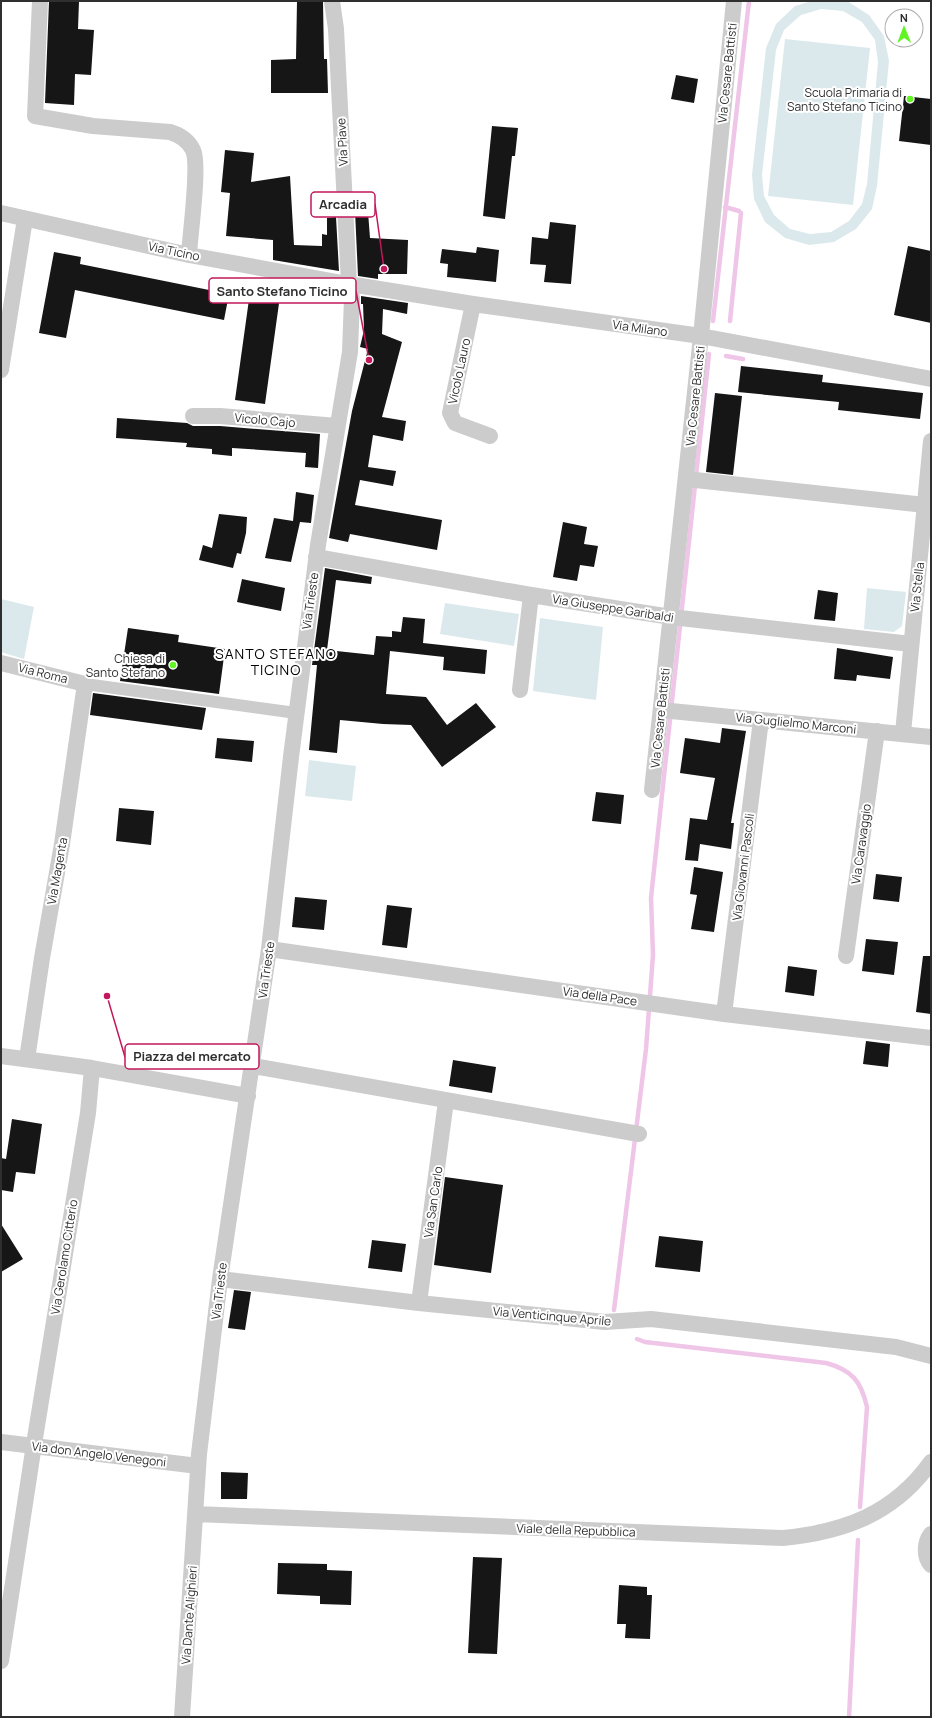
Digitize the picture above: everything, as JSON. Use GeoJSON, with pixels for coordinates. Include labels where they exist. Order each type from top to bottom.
{"type":"FeatureCollection","features":[{"type":"Feature","properties":{"kind":"street"},"geometry":{"type":"LineString","coordinates":[[40,1],[35,116],[93,126],[170,132],[180,135],[188,142],[194,151],[196,168],[189,254]]}},
{"type":"Feature","properties":{"kind":"street","name":"Via Piave"},"geometry":{"type":"LineString","coordinates":[[332,1],[336,29],[349,284],[352,298],[350,352],[337,426]]}},
{"type":"Feature","properties":{"kind":"street","name":"Via Cesare Battisti"},"geometry":{"type":"LineString","coordinates":[[652,790],[667,710],[692,480],[701,336],[734,1]]}},
{"type":"Feature","properties":{"kind":"street","name":"Via Ticino"},"geometry":{"type":"LineString","coordinates":[[1,213],[189,254],[349,284]]}},
{"type":"Feature","properties":{"kind":"street"},"geometry":{"type":"LineString","coordinates":[[1,370],[25,219]]}},
{"type":"Feature","properties":{"kind":"street","name":"Via Milano"},"geometry":{"type":"LineString","coordinates":[[349,284],[473,304],[701,336],[931,379]]}},
{"type":"Feature","properties":{"kind":"street","name":"Vicolo Lauro"},"geometry":{"type":"LineString","coordinates":[[473,304],[450,413],[455,423],[490,436]]}},
{"type":"Feature","properties":{"kind":"street","name":"Vicolo Cajo"},"geometry":{"type":"LineString","coordinates":[[193,416],[220,416],[337,426]]}},
{"type":"Feature","properties":{"kind":"street","name":"Via Trieste"},"geometry":{"type":"LineString","coordinates":[[196,1514],[198,1466],[220,1279],[253,1066],[269,949],[316,557],[337,426]]}},
{"type":"Feature","properties":{"kind":"street","name":"Via Stella"},"geometry":{"type":"LineString","coordinates":[[903,733],[931,441]]}},
{"type":"Feature","properties":{"kind":"street"},"geometry":{"type":"LineString","coordinates":[[692,480],[925,505]]}},
{"type":"Feature","properties":{"kind":"street","name":"Via Giuseppe Garibaldi"},"geometry":{"type":"LineString","coordinates":[[316,557],[531,595],[677,618],[911,644]]}},
{"type":"Feature","properties":{"kind":"street"},"geometry":{"type":"LineString","coordinates":[[520,690],[531,595]]}},
{"type":"Feature","properties":{"kind":"street","name":"Via Roma"},"geometry":{"type":"LineString","coordinates":[[1,663],[85,684]]}},
{"type":"Feature","properties":{"kind":"street"},"geometry":{"type":"LineString","coordinates":[[85,684],[296,714]]}},
{"type":"Feature","properties":{"kind":"street","name":"Via Magenta"},"geometry":{"type":"LineString","coordinates":[[27,1059],[42,958],[62,844],[85,684]]}},
{"type":"Feature","properties":{"kind":"street","name":"Via Guglielmo Marconi"},"geometry":{"type":"LineString","coordinates":[[667,710],[931,737]]}},
{"type":"Feature","properties":{"kind":"street","name":"Via Giovanni Pascoli"},"geometry":{"type":"LineString","coordinates":[[724,1014],[761,720]]}},
{"type":"Feature","properties":{"kind":"street","name":"Via Caravaggio"},"geometry":{"type":"LineString","coordinates":[[846,956],[877,731]]}},
{"type":"Feature","properties":{"kind":"street","name":"Via della Pace"},"geometry":{"type":"LineString","coordinates":[[269,949],[724,1014],[931,1038]]}},
{"type":"Feature","properties":{"kind":"street"},"geometry":{"type":"LineString","coordinates":[[1,1056],[92,1068],[248,1096]]}},
{"type":"Feature","properties":{"kind":"street"},"geometry":{"type":"LineString","coordinates":[[253,1066],[635,1133]]}},
{"type":"Feature","properties":{"kind":"street","name":"Via Gerolamo Citterio"},"geometry":{"type":"LineString","coordinates":[[2,1651],[88,1114],[92,1068]]}},
{"type":"Feature","properties":{"kind":"street","name":"Via San Carlo"},"geometry":{"type":"LineString","coordinates":[[419,1304],[446,1101]]}},
{"type":"Feature","properties":{"kind":"street","name":"Via Venticinque Aprile"},"geometry":{"type":"LineString","coordinates":[[220,1279],[419,1304],[605,1322],[651,1319],[896,1347],[931,1356]]}},
{"type":"Feature","properties":{"kind":"street","name":"Via don Angelo Venegoni"},"geometry":{"type":"LineString","coordinates":[[1,1442],[198,1466]]}},
{"type":"Feature","properties":{"kind":"street","name":"Viale della Repubblica"},"geometry":{"type":"LineString","coordinates":[[196,1514],[783,1538],[813,1535],[836,1530],[880,1510],[908,1489],[931,1462]]}},
{"type":"Feature","properties":{"kind":"street","name":"Via Dante Alighieri"},"geometry":{"type":"LineString","coordinates":[[182,1717],[196,1514]]}},
{"type":"Feature","properties":{"kind":"street"},"geometry":{"type":"LineString","coordinates":[[931,1534],[926,1545],[926,1554],[931,1565]]}},
{"type":"Feature","properties":{"kind":"shaded area"},"geometry":{"type":"Polygon","coordinates":[[[812,1],[847,1],[869,15],[884,36],[884,48],[886,48],[889,61],[877,186],[872,209],[856,229],[834,242],[809,245],[785,238],[765,222],[754,199],[752,175],[766,48],[776,24],[795,6],[812,1]],[[821,9],[801,15],[784,30],[776,50],[762,175],[764,196],[774,215],[790,229],[810,234],[831,232],[849,221],[862,204],[867,184],[878,62],[875,40],[862,22],[843,11],[821,9]]]}},
{"type":"Feature","properties":{"kind":"shaded area"},"geometry":{"type":"Polygon","coordinates":[[[785,39],[870,48],[853,205],[768,196],[785,39]]]}},
{"type":"Feature","properties":{"kind":"shaded area"},"geometry":{"type":"Polygon","coordinates":[[[867,588],[906,592],[902,626],[894,632],[864,629],[867,588]]]}},
{"type":"Feature","properties":{"kind":"shaded area"},"geometry":{"type":"Polygon","coordinates":[[[1,599],[34,607],[24,659],[1,652],[1,599]]]}},
{"type":"Feature","properties":{"kind":"shaded area"},"geometry":{"type":"Polygon","coordinates":[[[445,603],[519,614],[514,646],[440,634],[445,603]]]}},
{"type":"Feature","properties":{"kind":"shaded area"},"geometry":{"type":"Polygon","coordinates":[[[540,618],[603,627],[596,700],[533,691],[540,618]]]}},
{"type":"Feature","properties":{"kind":"shaded area"},"geometry":{"type":"Polygon","coordinates":[[[309,760],[356,766],[352,801],[305,796],[309,760]]]}},
{"type":"Feature","properties":{"kind":"building"},"geometry":{"type":"Polygon","coordinates":[[[49,1],[79,1],[78,29],[94,30],[91,75],[75,74],[74,105],[45,103],[49,1]]]}},
{"type":"Feature","properties":{"kind":"building"},"geometry":{"type":"Polygon","coordinates":[[[297,1],[323,1],[324,59],[327,59],[328,93],[271,93],[271,60],[296,59],[297,1]]]}},
{"type":"Feature","properties":{"kind":"building"},"geometry":{"type":"Polygon","coordinates":[[[676,75],[698,79],[694,103],[671,99],[676,75]]]}},
{"type":"Feature","properties":{"kind":"building"},"geometry":{"type":"Polygon","coordinates":[[[904,96],[931,99],[931,145],[899,141],[904,96]]]}},
{"type":"Feature","properties":{"kind":"building"},"geometry":{"type":"Polygon","coordinates":[[[492,126],[518,128],[515,156],[512,156],[505,219],[483,216],[492,126]]]}},
{"type":"Feature","properties":{"kind":"building"},"geometry":{"type":"Polygon","coordinates":[[[225,150],[254,153],[251,182],[290,176],[294,245],[322,246],[322,234],[327,235],[327,218],[336,217],[339,271],[273,260],[273,240],[226,236],[230,193],[221,192],[225,150]]]}},
{"type":"Feature","properties":{"kind":"building"},"geometry":{"type":"Polygon","coordinates":[[[355,211],[368,212],[370,238],[408,240],[407,274],[378,274],[378,279],[358,276],[355,211]]]}},
{"type":"Feature","properties":{"kind":"building"},"geometry":{"type":"Polygon","coordinates":[[[550,222],[576,225],[571,284],[544,282],[546,265],[530,264],[532,237],[548,239],[550,222]]]}},
{"type":"Feature","properties":{"kind":"building"},"geometry":{"type":"Polygon","coordinates":[[[908,246],[931,251],[931,323],[894,315],[908,246]]]}},
{"type":"Feature","properties":{"kind":"building"},"geometry":{"type":"Polygon","coordinates":[[[477,247],[499,250],[496,282],[447,277],[448,264],[440,263],[442,249],[476,253],[477,247]]]}},
{"type":"Feature","properties":{"kind":"building"},"geometry":{"type":"Polygon","coordinates":[[[54,252],[81,257],[80,264],[229,294],[224,320],[75,290],[66,338],[39,333],[54,252]]]}},
{"type":"Feature","properties":{"kind":"building"},"geometry":{"type":"Polygon","coordinates":[[[251,285],[281,289],[265,404],[235,400],[251,285]]]}},
{"type":"Feature","properties":{"kind":"building"},"geometry":{"type":"Polygon","coordinates":[[[361,296],[408,303],[407,314],[383,309],[382,334],[402,342],[382,417],[406,421],[403,441],[373,435],[368,467],[396,471],[393,486],[360,480],[355,505],[442,520],[437,550],[350,534],[348,542],[329,538],[352,411],[368,349],[360,347],[364,330],[363,304],[361,304],[361,296]]]}},
{"type":"Feature","properties":{"kind":"building"},"geometry":{"type":"Polygon","coordinates":[[[741,366],[823,375],[822,382],[923,393],[920,419],[838,410],[839,402],[738,392],[741,366]]]}},
{"type":"Feature","properties":{"kind":"building"},"geometry":{"type":"Polygon","coordinates":[[[715,393],[742,396],[733,475],[706,472],[715,393]]]}},
{"type":"Feature","properties":{"kind":"building"},"geometry":{"type":"Polygon","coordinates":[[[117,418],[187,423],[193,426],[220,426],[320,434],[318,468],[305,467],[306,453],[232,448],[232,456],[212,454],[212,449],[186,447],[187,443],[116,438],[117,418]]]}},
{"type":"Feature","properties":{"kind":"building"},"geometry":{"type":"Polygon","coordinates":[[[296,492],[314,495],[311,523],[300,522],[291,562],[265,558],[274,518],[293,521],[296,492]]]}},
{"type":"Feature","properties":{"kind":"building"},"geometry":{"type":"Polygon","coordinates":[[[219,514],[247,517],[246,533],[241,554],[237,553],[233,568],[199,560],[203,545],[212,548],[219,514]]]}},
{"type":"Feature","properties":{"kind":"building"},"geometry":{"type":"Polygon","coordinates":[[[563,522],[587,527],[584,544],[598,546],[594,567],[580,565],[577,581],[553,577],[563,522]]]}},
{"type":"Feature","properties":{"kind":"building"},"geometry":{"type":"Polygon","coordinates":[[[325,568],[372,577],[371,584],[336,580],[327,650],[374,655],[376,636],[392,637],[392,631],[401,632],[403,617],[425,619],[423,643],[487,650],[485,674],[443,670],[444,657],[390,651],[386,694],[426,697],[447,725],[476,703],[496,727],[442,767],[411,725],[340,720],[337,753],[309,750],[317,665],[312,665],[325,568]]]}},
{"type":"Feature","properties":{"kind":"building"},"geometry":{"type":"Polygon","coordinates":[[[242,579],[285,588],[281,611],[237,602],[242,579]]]}},
{"type":"Feature","properties":{"kind":"building"},"geometry":{"type":"Polygon","coordinates":[[[818,590],[838,593],[835,621],[814,619],[818,590]]]}},
{"type":"Feature","properties":{"kind":"building","name":"Chiesa di Santo Stefano"},"geometry":{"type":"Polygon","coordinates":[[[128,628],[179,635],[178,642],[225,649],[219,694],[120,681],[128,628]]]}},
{"type":"Feature","properties":{"kind":"building"},"geometry":{"type":"Polygon","coordinates":[[[837,648],[893,657],[890,679],[857,675],[856,681],[834,679],[837,648]]]}},
{"type":"Feature","properties":{"kind":"building"},"geometry":{"type":"Polygon","coordinates":[[[93,693],[206,708],[202,730],[90,715],[93,693]]]}},
{"type":"Feature","properties":{"kind":"building"},"geometry":{"type":"Polygon","coordinates":[[[722,728],[746,731],[731,823],[734,823],[731,849],[700,844],[698,861],[685,860],[690,818],[707,820],[715,778],[680,773],[685,738],[720,743],[722,728]]]}},
{"type":"Feature","properties":{"kind":"building"},"geometry":{"type":"Polygon","coordinates":[[[217,738],[254,741],[252,762],[215,758],[217,738]]]}},
{"type":"Feature","properties":{"kind":"building"},"geometry":{"type":"Polygon","coordinates":[[[596,792],[624,795],[621,824],[592,821],[596,792]]]}},
{"type":"Feature","properties":{"kind":"building"},"geometry":{"type":"Polygon","coordinates":[[[119,808],[154,811],[151,845],[116,841],[119,808]]]}},
{"type":"Feature","properties":{"kind":"building"},"geometry":{"type":"Polygon","coordinates":[[[694,867],[723,872],[714,932],[691,929],[697,895],[690,894],[694,867]]]}},
{"type":"Feature","properties":{"kind":"building"},"geometry":{"type":"Polygon","coordinates":[[[876,874],[902,877],[899,902],[873,899],[876,874]]]}},
{"type":"Feature","properties":{"kind":"building"},"geometry":{"type":"Polygon","coordinates":[[[295,897],[327,900],[324,930],[292,927],[295,897]]]}},
{"type":"Feature","properties":{"kind":"building"},"geometry":{"type":"Polygon","coordinates":[[[387,905],[412,908],[407,948],[382,945],[387,905]]]}},
{"type":"Feature","properties":{"kind":"building"},"geometry":{"type":"Polygon","coordinates":[[[866,939],[898,942],[894,975],[862,971],[866,939]]]}},
{"type":"Feature","properties":{"kind":"building"},"geometry":{"type":"Polygon","coordinates":[[[923,956],[931,956],[931,1014],[916,1012],[923,956]]]}},
{"type":"Feature","properties":{"kind":"building"},"geometry":{"type":"Polygon","coordinates":[[[788,966],[817,970],[814,996],[785,992],[788,966]]]}},
{"type":"Feature","properties":{"kind":"building"},"geometry":{"type":"Polygon","coordinates":[[[866,1041],[890,1044],[888,1067],[863,1064],[866,1041]]]}},
{"type":"Feature","properties":{"kind":"building"},"geometry":{"type":"Polygon","coordinates":[[[453,1060],[496,1067],[492,1093],[449,1086],[453,1060]]]}},
{"type":"Feature","properties":{"kind":"building"},"geometry":{"type":"Polygon","coordinates":[[[12,1119],[42,1124],[35,1174],[16,1172],[13,1192],[1,1190],[1,1158],[6,1159],[12,1119]]]}},
{"type":"Feature","properties":{"kind":"building"},"geometry":{"type":"Polygon","coordinates":[[[445,1177],[503,1185],[491,1273],[434,1265],[445,1177]]]}},
{"type":"Feature","properties":{"kind":"building"},"geometry":{"type":"Polygon","coordinates":[[[1,1224],[23,1259],[1,1272],[1,1224]]]}},
{"type":"Feature","properties":{"kind":"building"},"geometry":{"type":"Polygon","coordinates":[[[659,1236],[703,1241],[700,1272],[655,1267],[659,1236]]]}},
{"type":"Feature","properties":{"kind":"building"},"geometry":{"type":"Polygon","coordinates":[[[372,1240],[406,1244],[402,1272],[368,1268],[372,1240]]]}},
{"type":"Feature","properties":{"kind":"building"},"geometry":{"type":"Polygon","coordinates":[[[234,1290],[251,1292],[245,1330],[228,1328],[234,1290]]]}},
{"type":"Feature","properties":{"kind":"building"},"geometry":{"type":"Polygon","coordinates":[[[221,1472],[248,1473],[247,1499],[221,1499],[221,1472]]]}},
{"type":"Feature","properties":{"kind":"building"},"geometry":{"type":"Polygon","coordinates":[[[473,1557],[502,1558],[497,1654],[468,1653],[473,1557]]]}},
{"type":"Feature","properties":{"kind":"building"},"geometry":{"type":"Polygon","coordinates":[[[278,1563],[327,1564],[327,1570],[352,1571],[351,1605],[320,1604],[320,1596],[277,1594],[278,1563]]]}},
{"type":"Feature","properties":{"kind":"building"},"geometry":{"type":"Polygon","coordinates":[[[619,1585],[647,1587],[647,1595],[652,1595],[650,1639],[625,1638],[626,1624],[617,1624],[619,1585]]]}},
{"type":"Feature","properties":{"kind":"waterway"},"geometry":{"type":"LineString","coordinates":[[713,321],[749,1]]}},
{"type":"Feature","properties":{"kind":"waterway"},"geometry":{"type":"LineString","coordinates":[[725,207],[741,213],[730,321]]}},
{"type":"Feature","properties":{"kind":"waterway"},"geometry":{"type":"LineString","coordinates":[[614,1310],[646,1049],[653,955],[651,898],[709,354]]}},
{"type":"Feature","properties":{"kind":"waterway"},"geometry":{"type":"LineString","coordinates":[[726,356],[743,359]]}},
{"type":"Feature","properties":{"kind":"waterway"},"geometry":{"type":"LineString","coordinates":[[637,1339],[645,1342],[826,1363],[843,1369],[849,1373],[862,1390],[867,1407],[860,1507]]}},
{"type":"Feature","properties":{"kind":"waterway"},"geometry":{"type":"LineString","coordinates":[[849,1717],[858,1540]]}},
{"type":"Feature","properties":{"kind":"place","name":"Scuola Primaria di Santo Stefano Ticino"},"geometry":{"type":"Point","coordinates":[910,99]}},
{"type":"Feature","properties":{"kind":"place","name":"Arcadia"},"geometry":{"type":"Point","coordinates":[384,269]}},
{"type":"Feature","properties":{"kind":"place","name":"Santo Stefano Ticino"},"geometry":{"type":"Point","coordinates":[369,360]}},
{"type":"Feature","properties":{"kind":"place","name":"Chiesa di Santo Stefano"},"geometry":{"type":"Point","coordinates":[173,665]}},
{"type":"Feature","properties":{"kind":"place","name":"Piazza del mercato"},"geometry":{"type":"Point","coordinates":[107,996]}},
{"type":"Feature","properties":{"kind":"district","name":"SANTO STEFANO TICINO"},"geometry":{"type":"Point","coordinates":[276,662]}}]}
